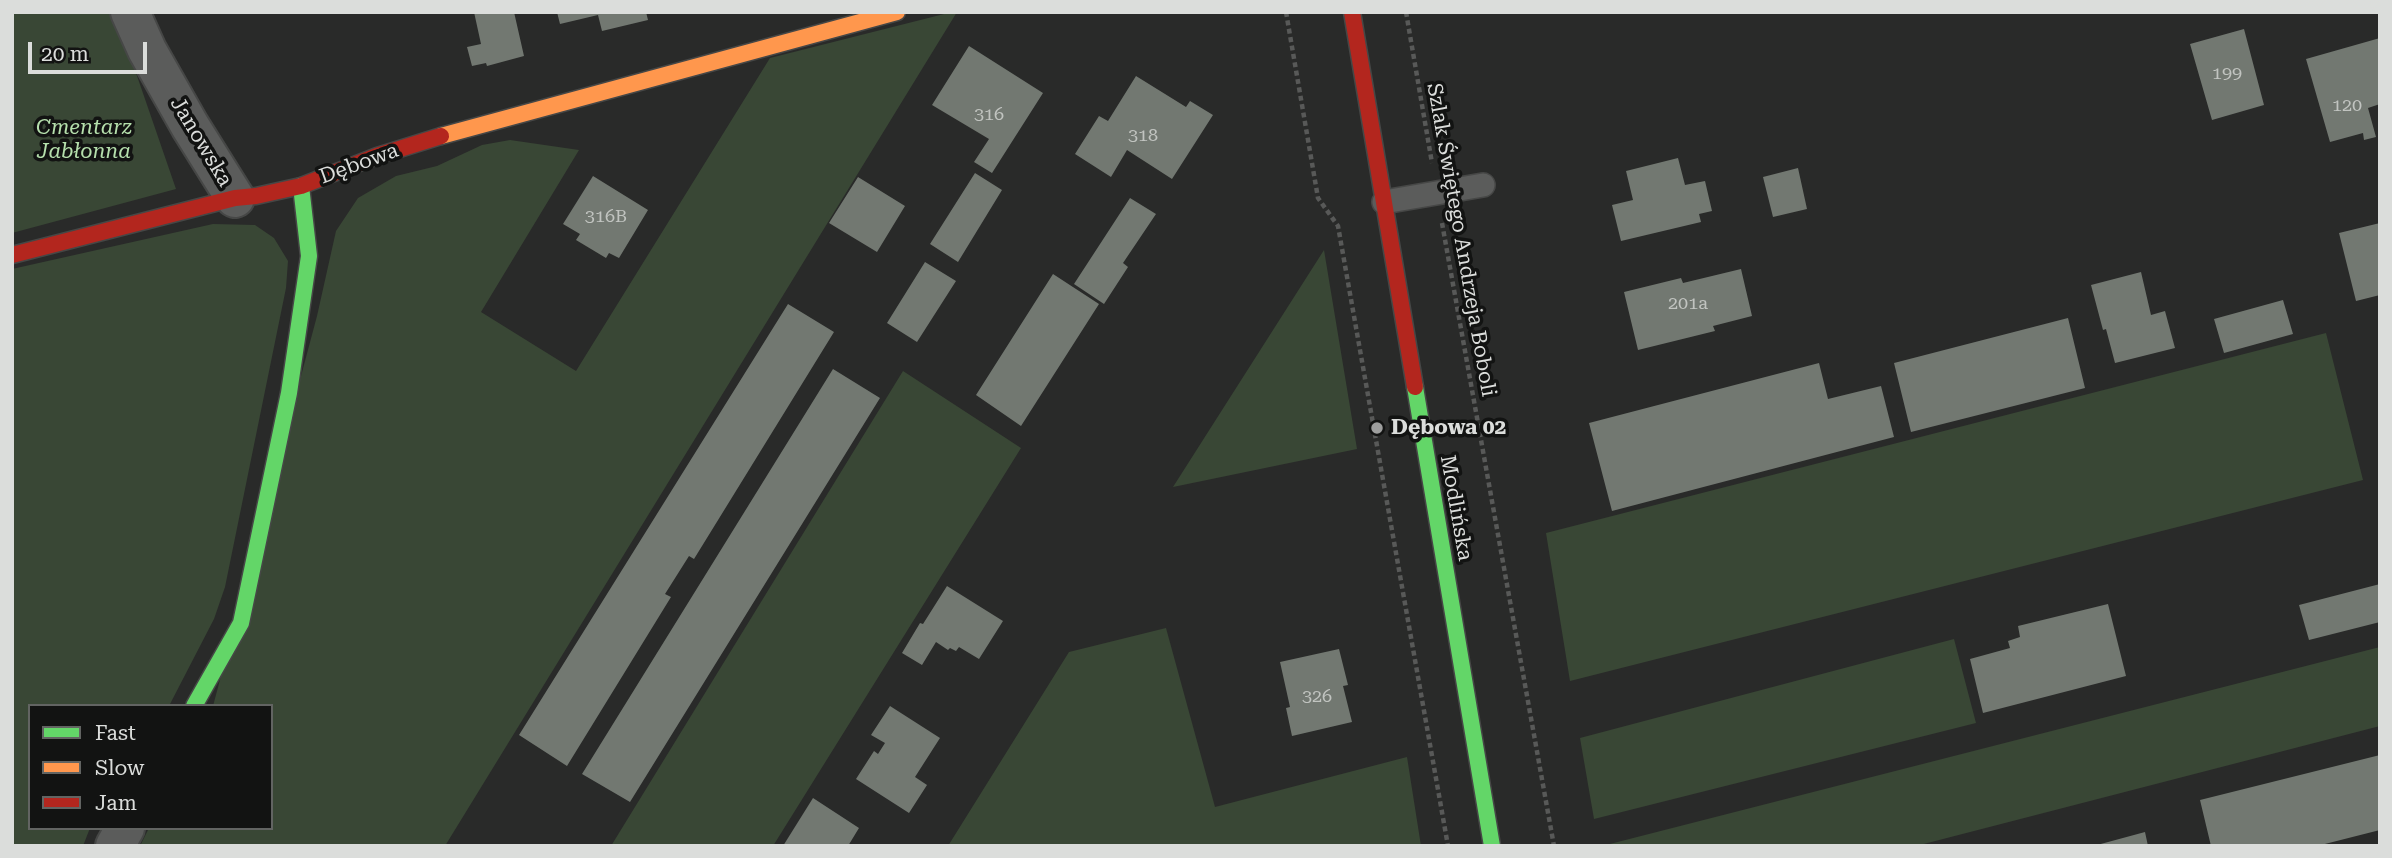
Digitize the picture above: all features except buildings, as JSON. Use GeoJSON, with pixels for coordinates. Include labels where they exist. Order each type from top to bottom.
{"type":"FeatureCollection","features":[{"type":"Feature","properties":{"kind":"street","name":"Janowska"},"geometry":{"type":"LineString","coordinates":[[130,12],[147,50],[235,198]]}},
{"type":"Feature","properties":{"kind":"street","name":"Dębowa"},"geometry":{"type":"LineString","coordinates":[[195,704],[241,623],[289,393],[309,256],[301,186],[377,156],[449,133],[897,12]]}},
{"type":"Feature","properties":{"kind":"street","name":"Modlińska"},"geometry":{"type":"LineString","coordinates":[[1352,12],[1492,846]]}},
{"type":"Feature","properties":{"kind":"street"},"geometry":{"type":"LineString","coordinates":[[12,255],[235,198],[301,186]]}},
{"type":"Feature","properties":{"kind":"street"},"geometry":{"type":"LineString","coordinates":[[115,846],[124,830]]}},
{"type":"Feature","properties":{"kind":"lane"},"geometry":{"type":"LineString","coordinates":[[1384,202],[1483,185]]}},
{"type":"Feature","properties":{"kind":"path"},"geometry":{"type":"LineString","coordinates":[[1286,12],[1318,198],[1338,226],[1448,846]]}},
{"type":"Feature","properties":{"kind":"path","name":"Szlak Świętego Andrzeja Boboli"},"geometry":{"type":"LineString","coordinates":[[1406,12],[1553,846]]}},
{"type":"Feature","properties":{"kind":"green space","name":"Cmentarz Jabłonna"},"geometry":{"type":"Polygon","coordinates":[[[12,12],[115,12],[176,189],[12,233],[12,12]]]}},
{"type":"Feature","properties":{"kind":"green space"},"geometry":{"type":"Polygon","coordinates":[[[957,12],[445,846],[140,846],[148,830],[273,830],[273,704],[214,704],[317,316],[336,231],[358,198],[396,176],[437,166],[482,145],[510,140],[579,150],[481,312],[576,371],[770,58],[957,12]]]}},
{"type":"Feature","properties":{"kind":"green space"},"geometry":{"type":"Polygon","coordinates":[[[213,224],[255,225],[274,238],[288,261],[286,288],[225,587],[214,619],[170,704],[28,704],[28,830],[89,830],[83,846],[12,846],[12,269],[213,224]]]}},
{"type":"Feature","properties":{"kind":"green space"},"geometry":{"type":"Polygon","coordinates":[[[1324,250],[1357,449],[1173,487],[1324,250]]]}},
{"type":"Feature","properties":{"kind":"green space"},"geometry":{"type":"Polygon","coordinates":[[[2326,333],[2363,480],[1570,681],[1546,533],[2326,333]]]}},
{"type":"Feature","properties":{"kind":"green space"},"geometry":{"type":"Polygon","coordinates":[[[903,371],[1021,448],[773,846],[611,846],[903,371]]]}},
{"type":"Feature","properties":{"kind":"green space"},"geometry":{"type":"Polygon","coordinates":[[[1166,628],[1215,807],[1407,757],[1421,846],[948,846],[1069,652],[1166,628]]]}},
{"type":"Feature","properties":{"kind":"green space"},"geometry":{"type":"Polygon","coordinates":[[[1954,639],[1976,723],[1594,819],[1580,738],[1954,639]]]}},
{"type":"Feature","properties":{"kind":"green space"},"geometry":{"type":"Polygon","coordinates":[[[2380,647],[2380,726],[1916,846],[1602,846],[2380,647]]]}},
{"type":"Feature","properties":{"kind":"traffic: fast"},"geometry":{"type":"LineString","coordinates":[[195,704],[241,623],[289,393],[309,256],[301,186]]}},
{"type":"Feature","properties":{"kind":"traffic: fast"},"geometry":{"type":"LineString","coordinates":[[1415,387],[1492,846]]}},
{"type":"Feature","properties":{"kind":"traffic: slow"},"geometry":{"type":"LineString","coordinates":[[441,136],[897,12]]}},
{"type":"Feature","properties":{"kind":"traffic: jam"},"geometry":{"type":"LineString","coordinates":[[1352,12],[1415,387]]}},
{"type":"Feature","properties":{"kind":"traffic: jam"},"geometry":{"type":"LineString","coordinates":[[12,255],[235,198],[301,186],[377,156],[441,136]]}},
{"type":"Feature","properties":{"kind":"place","name":"Dębowa 02"},"geometry":{"type":"Point","coordinates":[1377,428]}}]}
